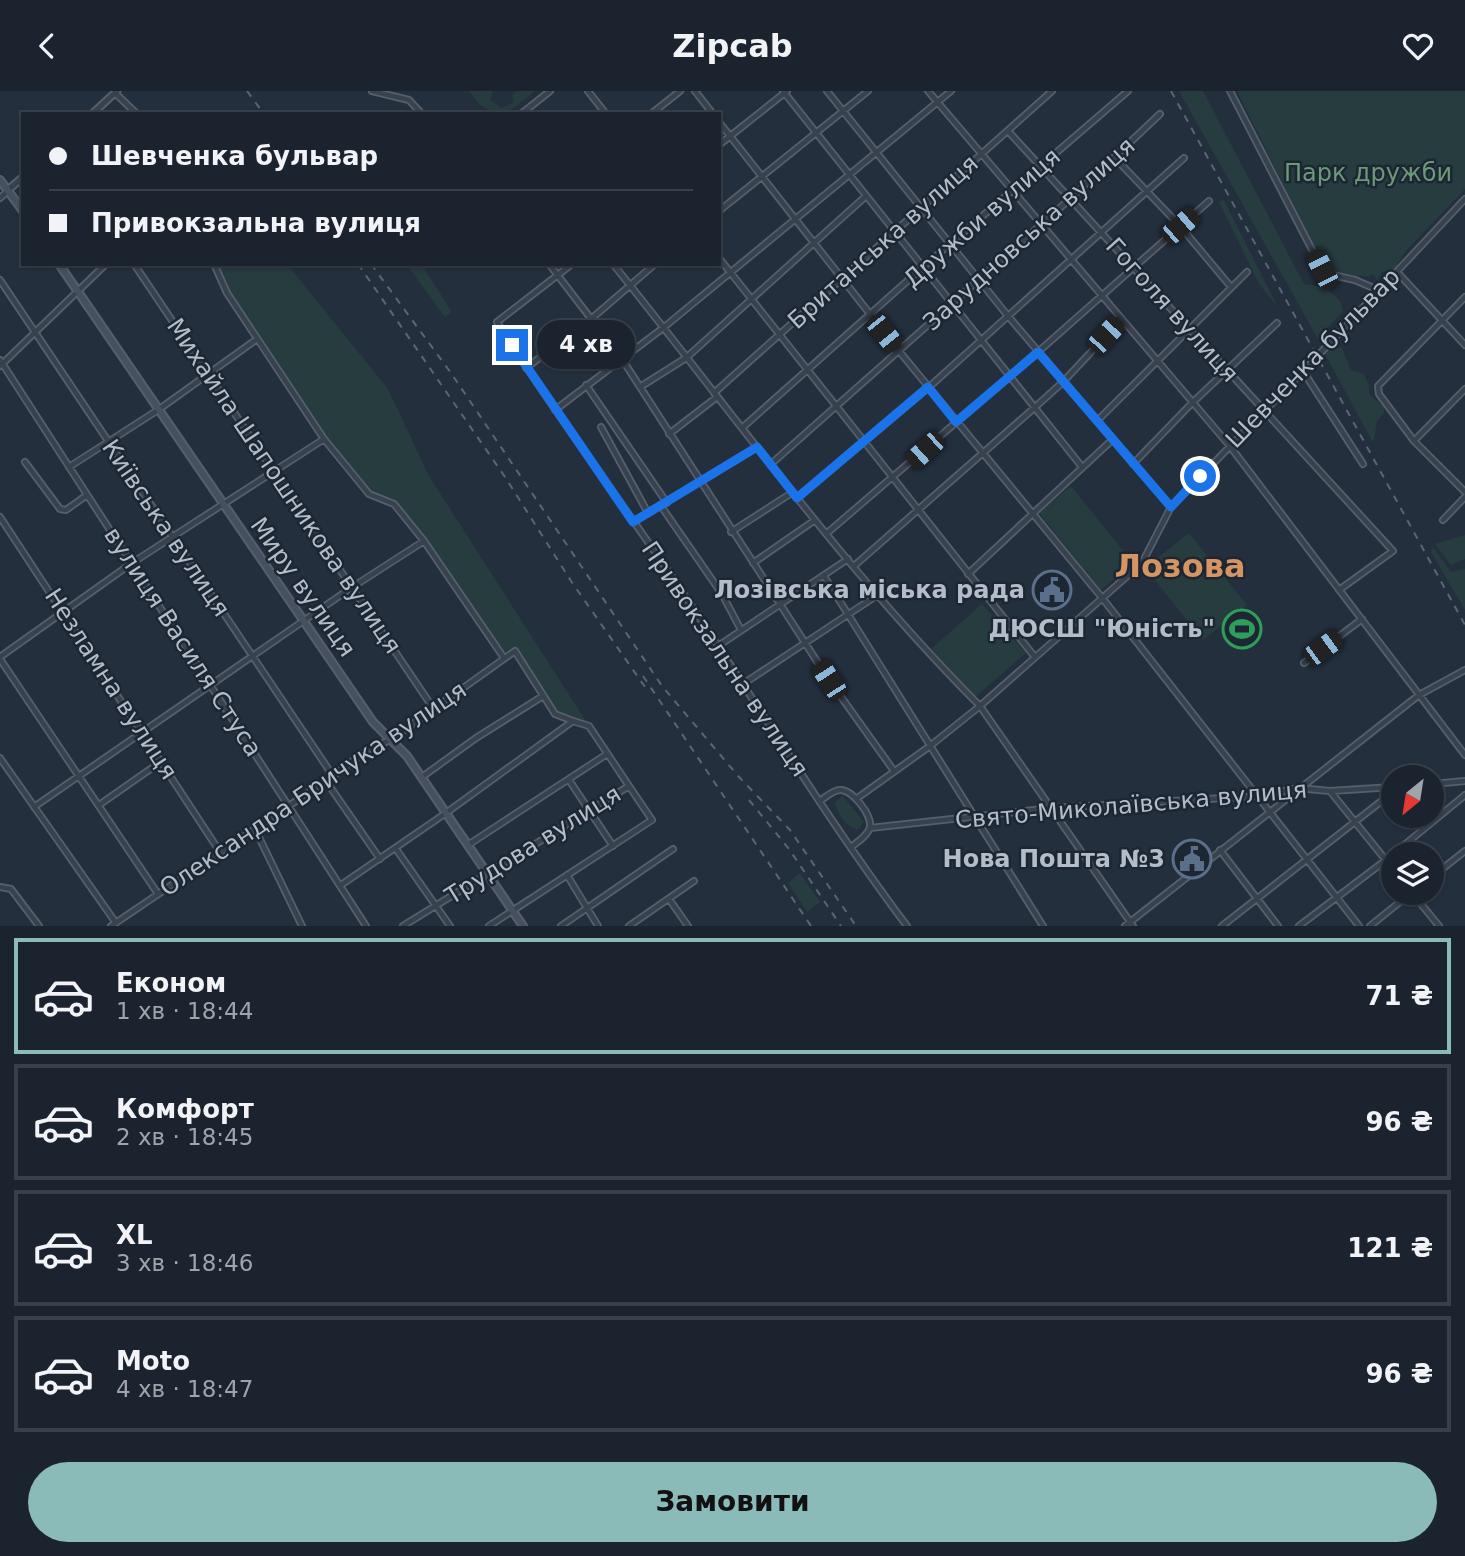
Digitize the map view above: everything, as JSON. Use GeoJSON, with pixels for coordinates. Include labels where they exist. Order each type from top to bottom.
{"type":"FeatureCollection","features":[{"type":"Feature","properties":{"kind":"main road"},"geometry":{"type":"LineString","coordinates":[[0,180],[21,208]]}},
{"type":"Feature","properties":{"kind":"main road","name":"Миру вулиця"},"geometry":{"type":"LineString","coordinates":[[60,266],[373,722],[407,756],[523,926]]}},
{"type":"Feature","properties":{"kind":"street"},"geometry":{"type":"LineString","coordinates":[[372,91],[409,100],[420,112]]}},
{"type":"Feature","properties":{"kind":"street"},"geometry":{"type":"LineString","coordinates":[[524,112],[550,91]]}},
{"type":"Feature","properties":{"kind":"street"},"geometry":{"type":"LineString","coordinates":[[588,91],[604,112]]}},
{"type":"Feature","properties":{"kind":"street"},"geometry":{"type":"LineString","coordinates":[[654,112],[680,91]]}},
{"type":"Feature","properties":{"kind":"street"},"geometry":{"type":"LineString","coordinates":[[695,91],[711,112]]}},
{"type":"Feature","properties":{"kind":"street"},"geometry":{"type":"LineString","coordinates":[[827,91],[1008,316],[1171,507]]}},
{"type":"Feature","properties":{"kind":"street"},"geometry":{"type":"LineString","coordinates":[[721,209],[868,91]]}},
{"type":"Feature","properties":{"kind":"street"},"geometry":{"type":"LineString","coordinates":[[928,91],[1229,445],[1465,755]]}},
{"type":"Feature","properties":{"kind":"street"},"geometry":{"type":"LineString","coordinates":[[555,410],[663,328],[951,91]]}},
{"type":"Feature","properties":{"kind":"street","name":"Британська вулиця"},"geometry":{"type":"LineString","coordinates":[[669,434],[1052,91]]}},
{"type":"Feature","properties":{"kind":"street","name":"Дружби вулиця"},"geometry":{"type":"LineString","coordinates":[[742,428],[923,267],[1128,91]]}},
{"type":"Feature","properties":{"kind":"street"},"geometry":{"type":"LineString","coordinates":[[1230,91],[1324,273],[1355,280],[1378,290]]}},
{"type":"Feature","properties":{"kind":"street"},"geometry":{"type":"LineString","coordinates":[[94,112],[116,92],[135,112]]}},
{"type":"Feature","properties":{"kind":"street"},"geometry":{"type":"LineString","coordinates":[[721,143],[785,92],[1033,409],[1082,467]]}},
{"type":"Feature","properties":{"kind":"street","name":"Зарудновська вулиця"},"geometry":{"type":"LineString","coordinates":[[771,464],[1071,198],[1160,114]]}},
{"type":"Feature","properties":{"kind":"street"},"geometry":{"type":"LineString","coordinates":[[721,125],[956,422],[1103,599],[1359,926]]}},
{"type":"Feature","properties":{"kind":"street","name":"Гоголя вулиця"},"geometry":{"type":"LineString","coordinates":[[1008,131],[1393,551],[1339,590]]}},
{"type":"Feature","properties":{"kind":"street"},"geometry":{"type":"LineString","coordinates":[[1115,158],[1180,226],[1232,287]]}},
{"type":"Feature","properties":{"kind":"street"},"geometry":{"type":"LineString","coordinates":[[797,498],[928,387],[1184,158]]}},
{"type":"Feature","properties":{"kind":"street"},"geometry":{"type":"LineString","coordinates":[[0,198],[21,179]]}},
{"type":"Feature","properties":{"kind":"street"},"geometry":{"type":"LineString","coordinates":[[640,387],[686,358],[866,195]]}},
{"type":"Feature","properties":{"kind":"street","name":"Шевченка бульвар"},"geometry":{"type":"LineString","coordinates":[[856,799],[980,706],[1142,563],[1171,507],[1465,199]]}},
{"type":"Feature","properties":{"kind":"street"},"geometry":{"type":"LineString","coordinates":[[826,534],[893,479],[1209,201]]}},
{"type":"Feature","properties":{"kind":"street"},"geometry":{"type":"LineString","coordinates":[[721,261],[1034,656]]}},
{"type":"Feature","properties":{"kind":"street"},"geometry":{"type":"LineString","coordinates":[[1,363],[104,266]]}},
{"type":"Feature","properties":{"kind":"street","name":"Михайла Шапошникова вулиця"},"geometry":{"type":"LineString","coordinates":[[135,266],[433,708]]}},
{"type":"Feature","properties":{"kind":"street"},"geometry":{"type":"LineString","coordinates":[[215,266],[227,293],[324,439],[369,494],[394,504],[424,541],[505,658]]}},
{"type":"Feature","properties":{"kind":"street"},"geometry":{"type":"LineString","coordinates":[[551,266],[622,359],[731,532],[894,771]]}},
{"type":"Feature","properties":{"kind":"street"},"geometry":{"type":"LineString","coordinates":[[558,275],[569,266]]}},
{"type":"Feature","properties":{"kind":"street"},"geometry":{"type":"LineString","coordinates":[[615,266],[826,534],[949,675],[980,706],[1132,924]]}},
{"type":"Feature","properties":{"kind":"street"},"geometry":{"type":"LineString","coordinates":[[526,368],[591,319],[653,266]]}},
{"type":"Feature","properties":{"kind":"street"},"geometry":{"type":"LineString","coordinates":[[1097,421],[1247,272]]}},
{"type":"Feature","properties":{"kind":"street"},"geometry":{"type":"LineString","coordinates":[[1397,272],[1465,345]]}},
{"type":"Feature","properties":{"kind":"street","name":"Привокзальна вулиця"},"geometry":{"type":"LineString","coordinates":[[558,275],[497,323],[907,926]]}},
{"type":"Feature","properties":{"kind":"street","name":"Київська вулиця"},"geometry":{"type":"LineString","coordinates":[[0,279],[333,776]]}},
{"type":"Feature","properties":{"kind":"street"},"geometry":{"type":"LineString","coordinates":[[1443,520],[1465,495],[1414,441],[1379,394],[1378,386],[1465,297]]}},
{"type":"Feature","properties":{"kind":"street"},"geometry":{"type":"LineString","coordinates":[[854,566],[1063,382],[1121,320]]}},
{"type":"Feature","properties":{"kind":"street"},"geometry":{"type":"LineString","coordinates":[[1133,464],[1192,403],[1277,323]]}},
{"type":"Feature","properties":{"kind":"street"},"geometry":{"type":"LineString","coordinates":[[69,467],[158,410],[257,339]]}},
{"type":"Feature","properties":{"kind":"street","name":"вулиця Василя Стуса"},"geometry":{"type":"LineString","coordinates":[[1,363],[366,926]]}},
{"type":"Feature","properties":{"kind":"street"},"geometry":{"type":"LineString","coordinates":[[1303,371],[1363,464]]}},
{"type":"Feature","properties":{"kind":"street"},"geometry":{"type":"LineString","coordinates":[[586,385],[722,594],[741,630]]}},
{"type":"Feature","properties":{"kind":"street"},"geometry":{"type":"LineString","coordinates":[[1414,441],[1465,389]]}},
{"type":"Feature","properties":{"kind":"street"},"geometry":{"type":"LineString","coordinates":[[601,427],[648,513]]}},
{"type":"Feature","properties":{"kind":"street"},"geometry":{"type":"LineString","coordinates":[[158,894],[0,658],[132,563],[324,439]]}},
{"type":"Feature","properties":{"kind":"street"},"geometry":{"type":"LineString","coordinates":[[968,574],[1112,440]]}},
{"type":"Feature","properties":{"kind":"street"},"geometry":{"type":"LineString","coordinates":[[633,522],[757,447]]}},
{"type":"Feature","properties":{"kind":"street"},"geometry":{"type":"LineString","coordinates":[[25,462],[60,509],[66,510],[87,495]]}},
{"type":"Feature","properties":{"kind":"street"},"geometry":{"type":"LineString","coordinates":[[731,532],[793,492]]}},
{"type":"Feature","properties":{"kind":"street","name":"Незламна вулиця"},"geometry":{"type":"LineString","coordinates":[[0,517],[220,852]]}},
{"type":"Feature","properties":{"kind":"street"},"geometry":{"type":"LineString","coordinates":[[752,563],[815,520]]}},
{"type":"Feature","properties":{"kind":"street"},"geometry":{"type":"LineString","coordinates":[[34,807],[351,588],[424,541]]}},
{"type":"Feature","properties":{"kind":"street"},"geometry":{"type":"LineString","coordinates":[[718,646],[848,559]]}},
{"type":"Feature","properties":{"kind":"street"},"geometry":{"type":"LineString","coordinates":[[824,576],[1043,926]]}},
{"type":"Feature","properties":{"kind":"street"},"geometry":{"type":"LineString","coordinates":[[743,684],[878,594]]}},
{"type":"Feature","properties":{"kind":"street"},"geometry":{"type":"LineString","coordinates":[[1304,663],[1362,619]]}},
{"type":"Feature","properties":{"kind":"street","name":"Олександра Бричука вулиця"},"geometry":{"type":"LineString","coordinates":[[114,924],[326,781],[367,750],[390,740],[514,651],[543,696]]}},
{"type":"Feature","properties":{"kind":"street"},"geometry":{"type":"LineString","coordinates":[[1125,926],[1132,924],[1220,850],[1419,695],[1465,671]]}},
{"type":"Feature","properties":{"kind":"street"},"geometry":{"type":"LineString","coordinates":[[422,777],[476,738],[543,696],[555,714],[589,726],[629,786]]}},
{"type":"Feature","properties":{"kind":"street"},"geometry":{"type":"LineString","coordinates":[[341,885],[396,849],[573,721]]}},
{"type":"Feature","properties":{"kind":"street"},"geometry":{"type":"LineString","coordinates":[[467,845],[607,754]]}},
{"type":"Feature","properties":{"kind":"street"},"geometry":{"type":"LineString","coordinates":[[0,758],[114,924]]}},
{"type":"Feature","properties":{"kind":"street"},"geometry":{"type":"LineString","coordinates":[[99,805],[162,761]]}},
{"type":"Feature","properties":{"kind":"street"},"geometry":{"type":"LineString","coordinates":[[489,926],[612,846],[569,780]]}},
{"type":"Feature","properties":{"kind":"street"},"geometry":{"type":"LineString","coordinates":[[326,781],[380,859]]}},
{"type":"Feature","properties":{"kind":"street"},"geometry":{"type":"LineString","coordinates":[[1444,783],[1465,781]]}},
{"type":"Feature","properties":{"kind":"street","name":"Трудова вулиця"},"geometry":{"type":"LineString","coordinates":[[402,926],[629,786],[652,820],[612,846]]}},
{"type":"Feature","properties":{"kind":"street","name":"Свято-Миколаївська вулиця"},"geometry":{"type":"LineString","coordinates":[[870,828],[1052,808],[1259,796],[1298,788],[1330,791],[1381,790]]}},
{"type":"Feature","properties":{"kind":"street"},"geometry":{"type":"LineString","coordinates":[[821,800],[839,790],[848,791],[869,819],[870,828],[851,847]]}},
{"type":"Feature","properties":{"kind":"street"},"geometry":{"type":"LineString","coordinates":[[1330,791],[1381,854]]}},
{"type":"Feature","properties":{"kind":"street"},"geometry":{"type":"LineString","coordinates":[[1408,842],[1465,795]]}},
{"type":"Feature","properties":{"kind":"street"},"geometry":{"type":"LineString","coordinates":[[1222,926],[1381,800]]}},
{"type":"Feature","properties":{"kind":"street"},"geometry":{"type":"LineString","coordinates":[[255,829],[302,926]]}},
{"type":"Feature","properties":{"kind":"street"},"geometry":{"type":"LineString","coordinates":[[396,849],[450,926]]}},
{"type":"Feature","properties":{"kind":"street"},"geometry":{"type":"LineString","coordinates":[[561,926],[673,849]]}},
{"type":"Feature","properties":{"kind":"street"},"geometry":{"type":"LineString","coordinates":[[1220,850],[1278,926]]}},
{"type":"Feature","properties":{"kind":"street"},"geometry":{"type":"LineString","coordinates":[[1444,868],[1465,851]]}},
{"type":"Feature","properties":{"kind":"street"},"geometry":{"type":"LineString","coordinates":[[1299,926],[1381,864]]}},
{"type":"Feature","properties":{"kind":"street"},"geometry":{"type":"LineString","coordinates":[[567,875],[598,926]]}},
{"type":"Feature","properties":{"kind":"street"},"geometry":{"type":"LineString","coordinates":[[629,926],[694,881]]}},
{"type":"Feature","properties":{"kind":"street"},"geometry":{"type":"LineString","coordinates":[[0,887],[11,889],[39,926]]}},
{"type":"Feature","properties":{"kind":"street"},"geometry":{"type":"LineString","coordinates":[[668,899],[688,926]]}},
{"type":"Feature","properties":{"kind":"street"},"geometry":{"type":"LineString","coordinates":[[1370,926],[1396,905]]}},
{"type":"Feature","properties":{"kind":"street"},"geometry":{"type":"LineString","coordinates":[[1421,905],[1439,926]]}},
{"type":"Feature","properties":{"kind":"green space"},"geometry":{"type":"Polygon","coordinates":[[[469,91],[493,91],[490,100],[502,108],[514,102],[512,95],[517,91],[535,91],[509,112],[486,112],[488,110],[480,105],[469,91]]]}},
{"type":"Feature","properties":{"kind":"green space"},"geometry":{"type":"Polygon","coordinates":[[[1179,91],[1203,91],[1304,284],[1325,287],[1340,301],[1343,311],[1318,339],[1179,91]]]}},
{"type":"Feature","properties":{"kind":"green space","name":"Парк дружби"},"geometry":{"type":"Polygon","coordinates":[[[1237,91],[1465,91],[1465,189],[1405,252],[1392,274],[1383,271],[1377,280],[1373,274],[1367,277],[1326,271],[1237,91]]]}},
{"type":"Feature","properties":{"kind":"green space"},"geometry":{"type":"Polygon","coordinates":[[[1224,200],[1277,306],[1259,284],[1219,202],[1224,200]]]}},
{"type":"Feature","properties":{"kind":"green space"},"geometry":{"type":"Polygon","coordinates":[[[215,266],[289,266],[388,389],[429,476],[589,726],[560,717],[515,651],[504,658],[424,541],[394,504],[369,494],[324,439],[227,293],[215,266]]]}},
{"type":"Feature","properties":{"kind":"green space"},"geometry":{"type":"Polygon","coordinates":[[[407,266],[422,266],[452,312],[445,317],[407,266]]]}},
{"type":"Feature","properties":{"kind":"green space"},"geometry":{"type":"Polygon","coordinates":[[[1335,342],[1343,350],[1351,370],[1364,374],[1369,385],[1369,394],[1384,407],[1372,441],[1324,352],[1335,342]]]}},
{"type":"Feature","properties":{"kind":"green space"},"geometry":{"type":"Polygon","coordinates":[[[1071,486],[1133,563],[1101,590],[1039,513],[1071,486]]]}},
{"type":"Feature","properties":{"kind":"green space"},"geometry":{"type":"Polygon","coordinates":[[[1189,533],[1247,605],[1203,640],[1145,568],[1189,533]]]}},
{"type":"Feature","properties":{"kind":"green space"},"geometry":{"type":"Polygon","coordinates":[[[1465,535],[1465,559],[1451,565],[1435,544],[1465,535]]]}},
{"type":"Feature","properties":{"kind":"green space"},"geometry":{"type":"Polygon","coordinates":[[[1433,547],[1451,572],[1465,569],[1465,610],[1431,552],[1433,547]]]}},
{"type":"Feature","properties":{"kind":"green space"},"geometry":{"type":"Polygon","coordinates":[[[982,604],[1026,653],[974,698],[931,649],[982,604]]]}},
{"type":"Feature","properties":{"kind":"green space"},"geometry":{"type":"Polygon","coordinates":[[[843,796],[864,822],[858,830],[846,823],[838,811],[835,802],[843,796]]]}},
{"type":"Feature","properties":{"kind":"green space"},"geometry":{"type":"Polygon","coordinates":[[[800,873],[820,902],[807,912],[788,883],[800,873]]]}},
{"type":"Feature","properties":{"kind":"railway"},"geometry":{"type":"LineString","coordinates":[[247,91],[263,112]]}},
{"type":"Feature","properties":{"kind":"railway"},"geometry":{"type":"LineString","coordinates":[[1171,91],[1465,625]]}},
{"type":"Feature","properties":{"kind":"railway"},"geometry":{"type":"LineString","coordinates":[[359,266],[645,687]]}},
{"type":"Feature","properties":{"kind":"railway"},"geometry":{"type":"LineString","coordinates":[[372,266],[451,373],[662,686],[739,777],[790,830],[856,926]]}},
{"type":"Feature","properties":{"kind":"railway"},"geometry":{"type":"LineString","coordinates":[[643,676],[811,926]]}},
{"type":"Feature","properties":{"kind":"railway"},"geometry":{"type":"LineString","coordinates":[[749,800],[789,849],[841,926]]}},
{"type":"Feature","properties":{"kind":"place","name":"Лозівська міська рада"},"geometry":{"type":"Point","coordinates":[1052,590]}},
{"type":"Feature","properties":{"kind":"place","name":"ДЮСШ \"Юність\""},"geometry":{"type":"Point","coordinates":[1242,629]}},
{"type":"Feature","properties":{"kind":"place","name":"Нова Пошта №3"},"geometry":{"type":"Point","coordinates":[1192,859]}},
{"type":"Feature","properties":{"kind":"district","name":"Лозова"},"geometry":{"type":"Point","coordinates":[1180,566]}},
{"type":"Feature","properties":{"kind":"route"},"geometry":{"type":"LineString","coordinates":[[512,345],[633,522],[757,447],[797,498],[928,387],[956,422],[1038,352],[1171,507],[1200,476]]}}]}
